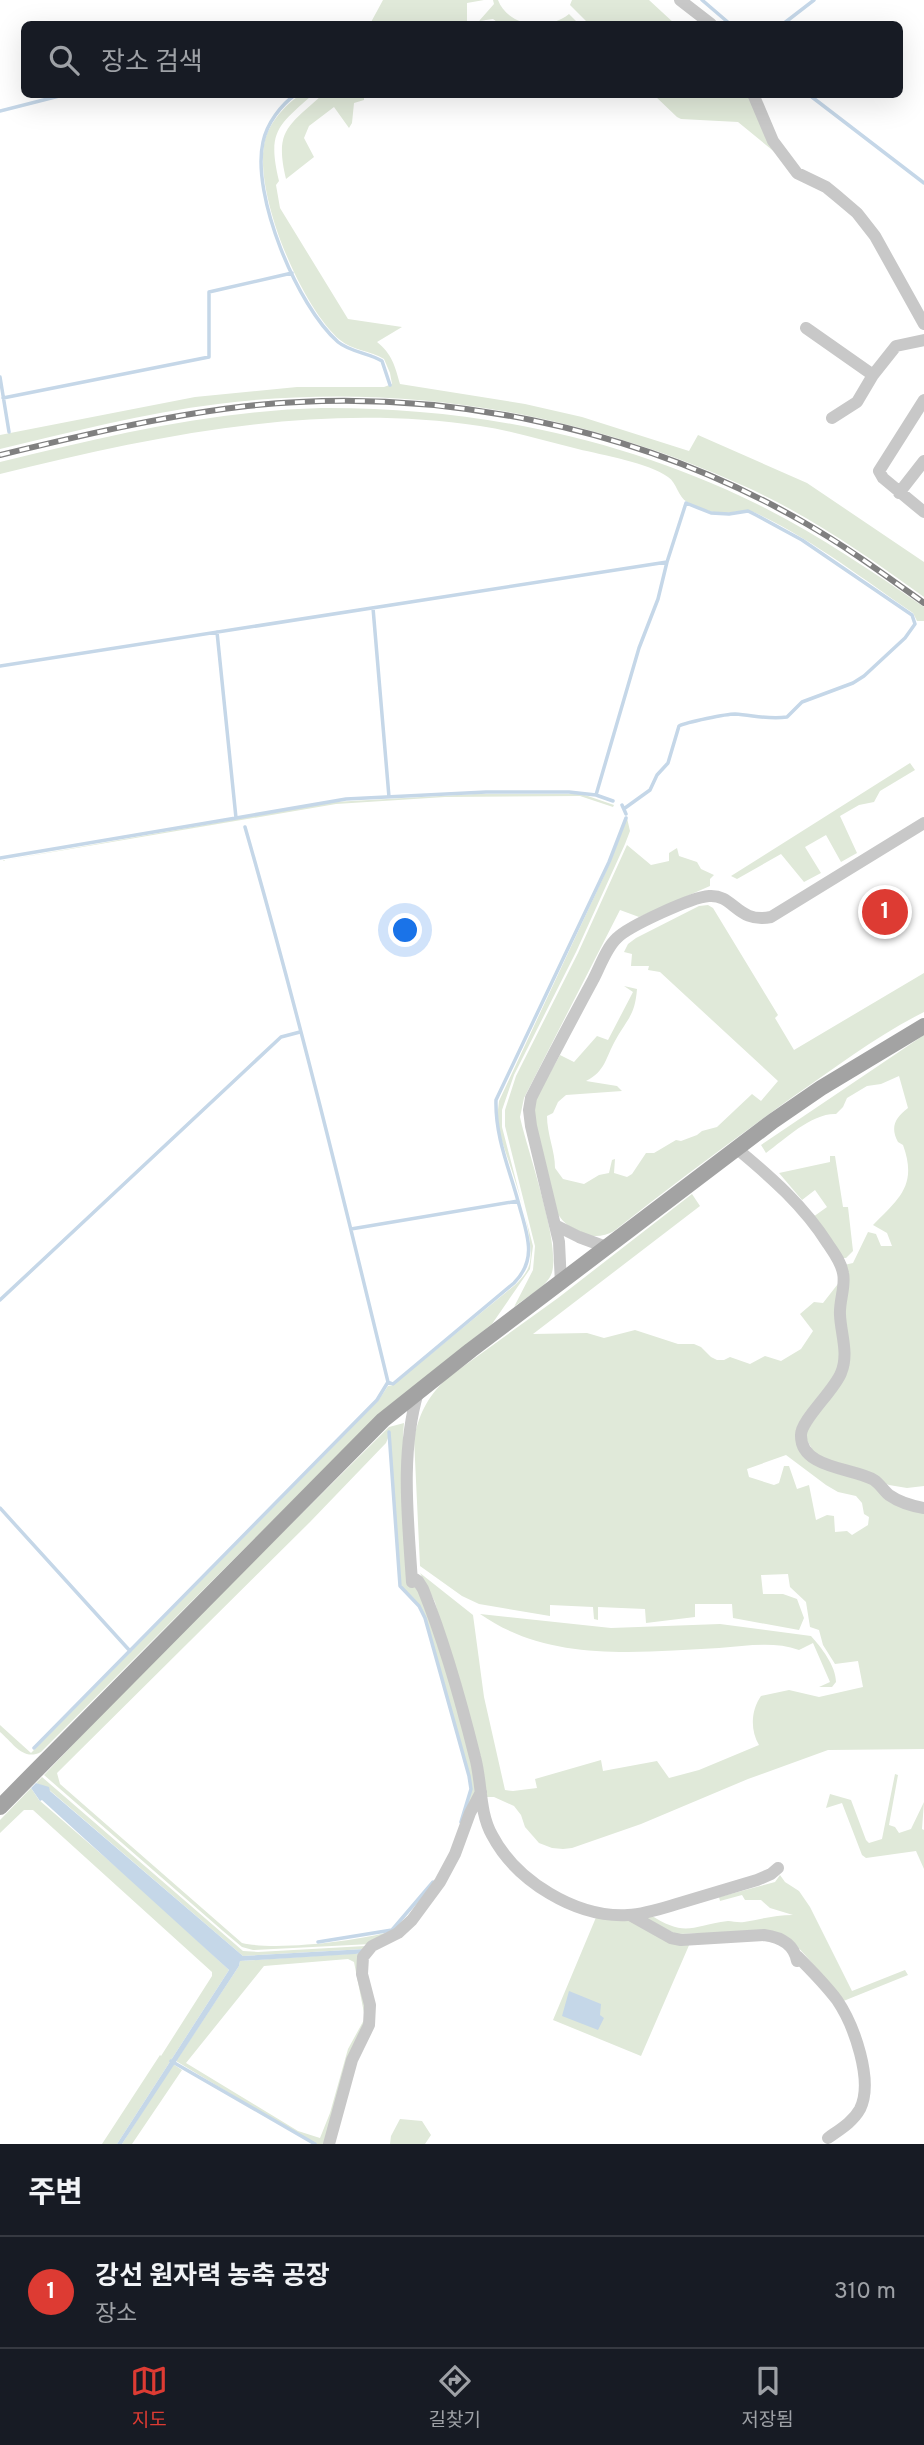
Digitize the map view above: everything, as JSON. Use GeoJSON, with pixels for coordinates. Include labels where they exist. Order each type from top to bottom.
{"type":"FeatureCollection","features":[{"type":"Feature","properties":{"kind":"main road"},"geometry":{"type":"LineString","coordinates":[[0,1807],[383,1420],[736,1148],[821,1088],[924,1026]]}},
{"type":"Feature","properties":{"kind":"street"},"geometry":{"type":"LineString","coordinates":[[680,0],[707,21]]}},
{"type":"Feature","properties":{"kind":"street"},"geometry":{"type":"LineString","coordinates":[[755,98],[774,141],[797,173],[825,187],[857,212],[875,236],[924,324]]}},
{"type":"Feature","properties":{"kind":"street"},"geometry":{"type":"LineString","coordinates":[[806,328],[873,375]]}},
{"type":"Feature","properties":{"kind":"street"},"geometry":{"type":"LineString","coordinates":[[832,418],[857,402],[896,345],[924,340]]}},
{"type":"Feature","properties":{"kind":"street"},"geometry":{"type":"LineString","coordinates":[[924,400],[879,471],[899,493],[924,512]]}},
{"type":"Feature","properties":{"kind":"street"},"geometry":{"type":"LineString","coordinates":[[899,493],[924,461]]}},
{"type":"Feature","properties":{"kind":"street"},"geometry":{"type":"LineString","coordinates":[[561,1284],[561,1260],[555,1225],[529,1110],[531,1098],[616,938],[646,921],[695,899],[711,895],[725,901],[745,916],[754,919],[771,917],[924,823]]}},
{"type":"Feature","properties":{"kind":"street"},"geometry":{"type":"LineString","coordinates":[[736,1148],[797,1201],[823,1236],[844,1274],[840,1297],[845,1357],[842,1370],[803,1428],[803,1444],[819,1461],[864,1475],[876,1481],[890,1495],[912,1506],[924,1508]]}},
{"type":"Feature","properties":{"kind":"street"},"geometry":{"type":"LineString","coordinates":[[555,1225],[606,1247]]}},
{"type":"Feature","properties":{"kind":"street"},"geometry":{"type":"LineString","coordinates":[[418,1392],[410,1417],[407,1442],[412,1579],[423,1589],[431,1609],[475,1754],[491,1833],[504,1854],[532,1882],[572,1904],[612,1915],[657,1910],[757,1880],[778,1868]]}},
{"type":"Feature","properties":{"kind":"street"},"geometry":{"type":"LineString","coordinates":[[330,2144],[352,2060],[369,2025],[370,2005],[362,1974],[363,1957],[372,1946],[392,1937],[404,1927],[433,1891],[455,1854],[481,1792]]}},
{"type":"Feature","properties":{"kind":"street"},"geometry":{"type":"LineString","coordinates":[[630,1915],[671,1938],[681,1940],[764,1935],[786,1941],[797,1960],[814,1973],[844,2013],[863,2070],[865,2083],[861,2108],[848,2123],[828,2137]]}},
{"type":"Feature","properties":{"kind":"green space"},"geometry":{"type":"Polygon","coordinates":[[[383,0],[484,0],[467,3],[467,21],[372,21],[383,0]]]}},
{"type":"Feature","properties":{"kind":"green space"},"geometry":{"type":"Polygon","coordinates":[[[493,0],[498,0],[510,16],[519,21],[493,19],[479,21],[494,4],[493,0]]]}},
{"type":"Feature","properties":{"kind":"green space"},"geometry":{"type":"Polygon","coordinates":[[[572,0],[649,0],[672,21],[586,21],[570,5],[572,0]]]}},
{"type":"Feature","properties":{"kind":"green space"},"geometry":{"type":"Polygon","coordinates":[[[569,14],[576,21],[555,21],[560,19],[569,14]]]}},
{"type":"Feature","properties":{"kind":"green space"},"geometry":{"type":"Polygon","coordinates":[[[296,98],[309,98],[283,123],[275,140],[279,181],[276,185],[280,208],[348,319],[402,327],[377,342],[390,356],[400,384],[525,404],[582,417],[689,451],[698,435],[807,483],[924,562],[924,597],[814,523],[744,486],[617,438],[486,408],[420,400],[285,398],[163,412],[0,449],[0,435],[195,397],[297,387],[384,387],[392,384],[384,359],[350,346],[340,340],[325,324],[310,302],[283,247],[266,188],[263,162],[265,140],[270,127],[296,98]]]}},
{"type":"Feature","properties":{"kind":"green space"},"geometry":{"type":"Polygon","coordinates":[[[319,98],[364,98],[354,103],[349,128],[334,107],[309,126],[304,138],[314,157],[286,179],[283,139],[301,114],[319,98]]]}},
{"type":"Feature","properties":{"kind":"green space"},"geometry":{"type":"Polygon","coordinates":[[[657,98],[752,98],[782,158],[738,122],[677,117],[657,98]]]}},
{"type":"Feature","properties":{"kind":"green space"},"geometry":{"type":"Polygon","coordinates":[[[321,408],[378,409],[490,420],[545,430],[652,461],[757,504],[822,540],[924,607],[924,621],[917,621],[913,613],[818,548],[758,514],[744,511],[718,513],[704,509],[684,500],[671,480],[660,472],[625,460],[480,426],[358,418],[238,426],[178,435],[0,474],[0,462],[119,434],[240,414],[321,408]]]}},
{"type":"Feature","properties":{"kind":"green space"},"geometry":{"type":"Polygon","coordinates":[[[910,763],[915,770],[880,791],[874,802],[859,805],[840,816],[857,853],[841,862],[826,835],[805,847],[821,873],[804,882],[781,854],[737,879],[731,876],[910,763]]]}},
{"type":"Feature","properties":{"kind":"green space"},"geometry":{"type":"Polygon","coordinates":[[[475,794],[582,794],[614,805],[613,807],[580,796],[445,797],[336,804],[0,861],[334,802],[475,794]]]}},
{"type":"Feature","properties":{"kind":"green space"},"geometry":{"type":"Polygon","coordinates":[[[627,818],[630,831],[625,844],[576,952],[514,1075],[502,1110],[502,1127],[520,1195],[500,1135],[497,1119],[499,1101],[610,863],[627,818]]]}},
{"type":"Feature","properties":{"kind":"green space"},"geometry":{"type":"Polygon","coordinates":[[[627,845],[651,865],[669,861],[669,853],[677,848],[679,856],[697,862],[701,869],[714,875],[710,879],[710,886],[639,917],[620,910],[524,1098],[520,1117],[543,1199],[553,1262],[551,1275],[544,1284],[514,1307],[533,1270],[535,1246],[505,1126],[505,1110],[516,1076],[578,953],[627,845]]]}},
{"type":"Feature","properties":{"kind":"green space"},"geometry":{"type":"Polygon","coordinates":[[[708,905],[713,908],[778,1015],[775,1018],[794,1050],[924,973],[924,1012],[874,1041],[794,1096],[614,1231],[598,1236],[582,1234],[568,1226],[557,1213],[534,1121],[535,1100],[560,1055],[574,1062],[597,1036],[608,1040],[633,992],[624,986],[637,989],[632,1012],[601,1069],[586,1081],[617,1086],[622,1091],[566,1095],[558,1102],[553,1113],[547,1116],[555,1168],[563,1179],[584,1184],[599,1175],[609,1173],[612,1160],[615,1159],[614,1173],[627,1177],[646,1153],[654,1153],[676,1140],[681,1141],[717,1127],[752,1094],[761,1101],[778,1081],[660,972],[648,970],[649,966],[631,966],[632,954],[624,952],[628,944],[636,938],[699,906],[708,905]]]}},
{"type":"Feature","properties":{"kind":"green space"},"geometry":{"type":"Polygon","coordinates":[[[924,1035],[924,1486],[907,1488],[889,1485],[815,1454],[804,1435],[841,1380],[844,1265],[853,1263],[868,1232],[876,1234],[881,1246],[892,1246],[887,1233],[873,1225],[897,1199],[907,1181],[907,1159],[903,1145],[898,1142],[894,1132],[897,1119],[908,1108],[899,1076],[881,1084],[867,1086],[847,1098],[836,1114],[808,1122],[766,1153],[761,1145],[924,1035]]]}},
{"type":"Feature","properties":{"kind":"green space"},"geometry":{"type":"Polygon","coordinates":[[[830,1156],[835,1156],[843,1207],[848,1207],[853,1251],[846,1258],[841,1258],[813,1217],[827,1207],[815,1190],[802,1200],[779,1173],[830,1162],[830,1156]]]}},
{"type":"Feature","properties":{"kind":"green space"},"geometry":{"type":"Polygon","coordinates":[[[692,1194],[700,1206],[533,1334],[587,1333],[604,1338],[635,1330],[678,1344],[694,1344],[717,1360],[730,1357],[750,1364],[765,1356],[781,1361],[801,1349],[813,1331],[800,1314],[814,1302],[823,1303],[841,1280],[839,1370],[810,1409],[801,1449],[866,1477],[924,1511],[924,1749],[828,1750],[748,1779],[641,1824],[563,1849],[539,1843],[525,1827],[514,1806],[494,1797],[486,1797],[435,1602],[420,1573],[473,1615],[484,1697],[505,1790],[537,1788],[535,1779],[601,1760],[603,1771],[657,1761],[669,1778],[699,1770],[759,1745],[753,1720],[755,1707],[761,1696],[789,1690],[819,1697],[863,1687],[858,1661],[835,1664],[823,1645],[819,1630],[810,1627],[806,1602],[790,1587],[788,1574],[761,1575],[763,1594],[783,1594],[797,1599],[804,1618],[799,1630],[733,1618],[732,1604],[695,1604],[695,1617],[646,1623],[645,1609],[598,1607],[598,1620],[594,1619],[593,1607],[550,1605],[550,1616],[479,1604],[462,1596],[420,1566],[414,1438],[426,1404],[436,1389],[450,1376],[558,1298],[692,1194]],[[786,1455],[747,1469],[749,1477],[774,1485],[779,1483],[784,1466],[789,1466],[797,1489],[809,1485],[816,1520],[827,1515],[834,1516],[835,1532],[847,1531],[852,1535],[868,1525],[869,1517],[864,1514],[862,1503],[856,1496],[838,1492],[786,1455]]]}},
{"type":"Feature","properties":{"kind":"green space"},"geometry":{"type":"Polygon","coordinates":[[[523,1207],[533,1246],[530,1269],[492,1324],[380,1413],[41,1752],[35,1754],[24,1753],[0,1732],[0,1725],[31,1753],[378,1401],[388,1386],[393,1385],[515,1285],[526,1272],[531,1249],[523,1207]]]}},
{"type":"Feature","properties":{"kind":"green space"},"geometry":{"type":"Polygon","coordinates":[[[404,1423],[410,1584],[417,1584],[434,1621],[478,1790],[453,1856],[439,1880],[408,1922],[393,1934],[371,1944],[253,1950],[242,1947],[44,1775],[145,1669],[389,1427],[404,1423]],[[390,1433],[386,1443],[310,1522],[57,1773],[60,1784],[242,1943],[275,1946],[317,1944],[393,1931],[424,1898],[440,1876],[461,1827],[470,1787],[470,1776],[426,1618],[419,1605],[401,1586],[390,1433]]]}},
{"type":"Feature","properties":{"kind":"green space"},"geometry":{"type":"Polygon","coordinates":[[[480,1614],[611,1628],[720,1624],[811,1636],[831,1663],[836,1682],[832,1687],[819,1687],[830,1682],[813,1643],[799,1650],[760,1645],[657,1651],[595,1651],[535,1641],[507,1630],[480,1614]]]}},
{"type":"Feature","properties":{"kind":"green space"},"geometry":{"type":"Polygon","coordinates":[[[895,1774],[898,1775],[889,1825],[895,1827],[899,1833],[911,1829],[924,1802],[924,1869],[916,1851],[866,1858],[862,1855],[842,1803],[826,1808],[830,1794],[851,1800],[866,1840],[869,1843],[882,1839],[895,1774]]]}},
{"type":"Feature","properties":{"kind":"green space"},"geometry":{"type":"Polygon","coordinates":[[[42,1777],[243,1951],[365,1946],[365,1949],[243,1956],[47,1788],[36,1783],[42,1777]]]}},
{"type":"Feature","properties":{"kind":"green space"},"geometry":{"type":"Polygon","coordinates":[[[31,1788],[39,1800],[144,1891],[229,1970],[117,2144],[102,2144],[161,2056],[212,1972],[33,1810],[24,1810],[0,1833],[0,1820],[31,1788]]]}},
{"type":"Feature","properties":{"kind":"green space"},"geometry":{"type":"Polygon","coordinates":[[[780,1875],[785,1882],[799,1891],[810,1907],[852,1991],[905,1970],[908,1975],[841,2002],[801,1950],[782,1935],[772,1931],[676,1934],[641,1916],[649,1914],[672,1926],[688,1928],[793,1915],[770,1908],[761,1900],[745,1900],[742,1895],[720,1901],[719,1897],[775,1882],[780,1875]]]}},
{"type":"Feature","properties":{"kind":"green space"},"geometry":{"type":"Polygon","coordinates":[[[597,1915],[626,1919],[690,1943],[641,2056],[553,2020],[597,1915]]]}},
{"type":"Feature","properties":{"kind":"green space"},"geometry":{"type":"Polygon","coordinates":[[[363,1953],[369,2011],[326,2144],[307,2140],[176,2061],[240,1961],[363,1953]],[[348,1959],[264,1966],[186,2063],[298,2131],[320,2138],[348,2049],[365,2018],[354,1962],[348,1959]]]}},
{"type":"Feature","properties":{"kind":"green space"},"geometry":{"type":"Polygon","coordinates":[[[173,2064],[182,2070],[132,2144],[122,2144],[173,2064]]]}},
{"type":"Feature","properties":{"kind":"green space"},"geometry":{"type":"Polygon","coordinates":[[[400,2119],[422,2121],[431,2135],[425,2144],[390,2144],[400,2119]]]}},
{"type":"Feature","properties":{"kind":"water"},"geometry":{"type":"Polygon","coordinates":[[[36,1783],[49,1787],[50,1791],[243,1956],[365,1949],[363,1953],[355,1954],[240,1961],[122,2144],[117,2144],[229,1970],[40,1801],[31,1788],[36,1783]]]}},
{"type":"Feature","properties":{"kind":"water"},"geometry":{"type":"Polygon","coordinates":[[[569,1991],[601,2004],[600,2015],[604,2018],[598,2030],[562,2016],[569,1991]]]}},
{"type":"Feature","properties":{"kind":"waterway"},"geometry":{"type":"LineString","coordinates":[[702,0],[726,21]]}},
{"type":"Feature","properties":{"kind":"waterway"},"geometry":{"type":"LineString","coordinates":[[787,21],[814,0]]}},
{"type":"Feature","properties":{"kind":"waterway"},"geometry":{"type":"LineString","coordinates":[[0,111],[51,98]]}},
{"type":"Feature","properties":{"kind":"waterway"},"geometry":{"type":"LineString","coordinates":[[291,98],[275,115],[263,142],[261,164],[271,219],[293,277],[307,303],[338,342],[382,361],[390,385]]}},
{"type":"Feature","properties":{"kind":"waterway"},"geometry":{"type":"LineString","coordinates":[[813,98],[924,183]]}},
{"type":"Feature","properties":{"kind":"waterway"},"geometry":{"type":"LineString","coordinates":[[3,398],[209,357],[209,292],[292,273]]}},
{"type":"Feature","properties":{"kind":"waterway"},"geometry":{"type":"LineString","coordinates":[[0,377],[9,432]]}},
{"type":"Feature","properties":{"kind":"waterway"},"geometry":{"type":"LineString","coordinates":[[0,666],[667,562],[686,503],[711,513],[748,511],[802,540],[912,615],[915,624],[905,638],[864,676],[853,683],[802,702],[787,717],[730,714],[679,726],[668,763],[657,775],[650,790],[625,808]]}},
{"type":"Feature","properties":{"kind":"waterway"},"geometry":{"type":"LineString","coordinates":[[236,818],[346,799],[486,792],[569,792],[596,795],[639,648],[658,599],[667,562]]}},
{"type":"Feature","properties":{"kind":"waterway"},"geometry":{"type":"LineString","coordinates":[[373,608],[389,797]]}},
{"type":"Feature","properties":{"kind":"waterway"},"geometry":{"type":"LineString","coordinates":[[0,858],[236,818],[217,632]]}},
{"type":"Feature","properties":{"kind":"waterway"},"geometry":{"type":"LineString","coordinates":[[596,795],[613,801]]}},
{"type":"Feature","properties":{"kind":"waterway"},"geometry":{"type":"LineString","coordinates":[[622,805],[626,814]]}},
{"type":"Feature","properties":{"kind":"waterway"},"geometry":{"type":"LineString","coordinates":[[351,1229],[518,1201],[500,1139],[496,1100],[609,862],[626,818]]}},
{"type":"Feature","properties":{"kind":"waterway"},"geometry":{"type":"LineString","coordinates":[[34,1748],[377,1400],[388,1382],[302,1034],[245,827]]}},
{"type":"Feature","properties":{"kind":"waterway"},"geometry":{"type":"LineString","coordinates":[[0,1300],[281,1037],[300,1032]]}},
{"type":"Feature","properties":{"kind":"waterway"},"geometry":{"type":"LineString","coordinates":[[388,1382],[393,1384],[522,1274],[528,1244],[518,1201]]}},
{"type":"Feature","properties":{"kind":"waterway"},"geometry":{"type":"LineString","coordinates":[[389,1432],[400,1586],[419,1606],[425,1618],[469,1776],[471,1789],[461,1822]]}},
{"type":"Feature","properties":{"kind":"waterway"},"geometry":{"type":"LineString","coordinates":[[0,1508],[130,1651]]}},
{"type":"Feature","properties":{"kind":"waterway"},"geometry":{"type":"LineString","coordinates":[[318,1942],[392,1930],[433,1882]]}},
{"type":"Feature","properties":{"kind":"waterway"},"geometry":{"type":"LineString","coordinates":[[171,2061],[315,2144]]}},
{"type":"Feature","properties":{"kind":"railway"},"geometry":{"type":"LineString","coordinates":[[0,455],[89,434],[239,407],[312,401],[385,402],[459,408],[531,420],[603,438],[673,461],[740,489],[851,551],[924,603]]}},
{"type":"Feature","properties":{"kind":"place","name":"강선 원자력 농축 공장"},"geometry":{"type":"Point","coordinates":[885,912]}}]}
